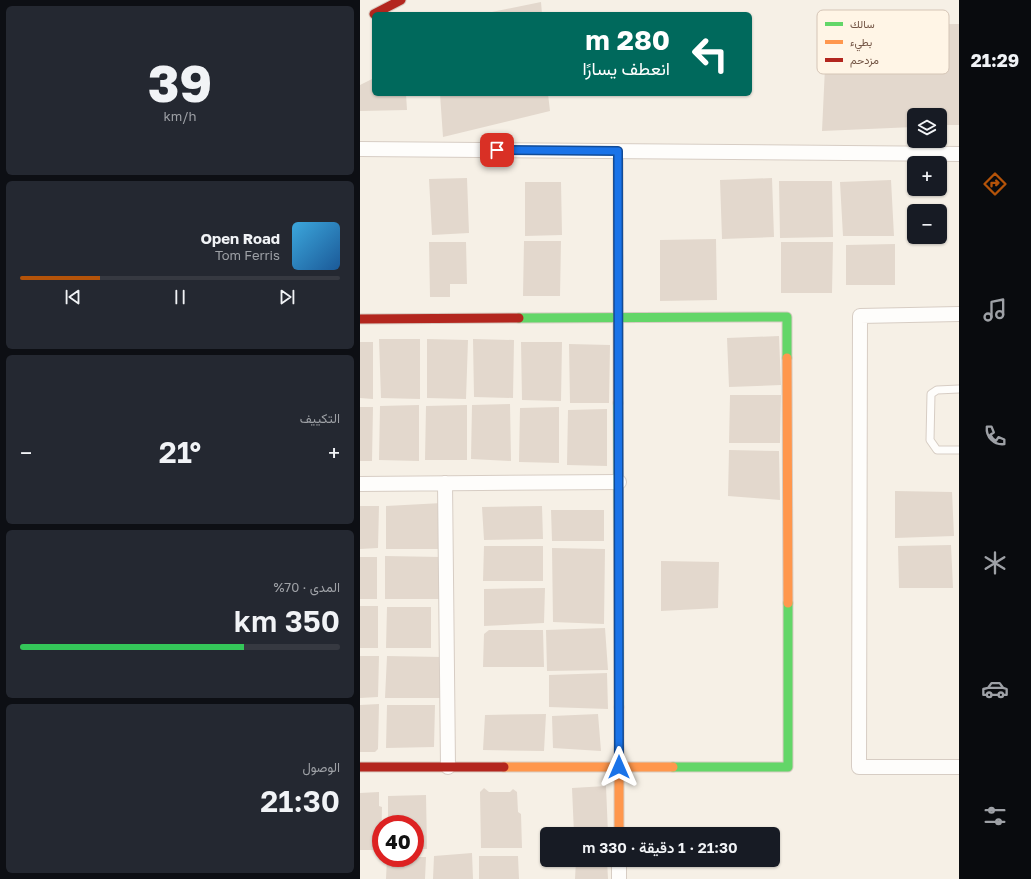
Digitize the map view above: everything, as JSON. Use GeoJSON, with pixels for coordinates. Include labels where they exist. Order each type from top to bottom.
{"type":"FeatureCollection","features":[{"type":"Feature","properties":{"kind":"street"},"geometry":{"type":"LineString","coordinates":[[378,12],[401,0]]}},
{"type":"Feature","properties":{"kind":"street"},"geometry":{"type":"LineString","coordinates":[[360,149],[959,154]]}},
{"type":"Feature","properties":{"kind":"street"},"geometry":{"type":"LineString","coordinates":[[618,151],[619,827]]}},
{"type":"Feature","properties":{"kind":"street"},"geometry":{"type":"LineString","coordinates":[[959,314],[860,316],[860,766],[959,767]]}},
{"type":"Feature","properties":{"kind":"street"},"geometry":{"type":"LineString","coordinates":[[360,319],[787,317],[788,767],[360,767]]}},
{"type":"Feature","properties":{"kind":"street"},"geometry":{"type":"LineString","coordinates":[[360,484],[619,482]]}},
{"type":"Feature","properties":{"kind":"street"},"geometry":{"type":"LineString","coordinates":[[445,483],[448,767]]}},
{"type":"Feature","properties":{"kind":"street"},"geometry":{"type":"LineString","coordinates":[[619,867],[619,879]]}},
{"type":"Feature","properties":{"kind":"lane"},"geometry":{"type":"LineString","coordinates":[[959,389],[937,390],[931,394],[930,440],[937,450],[959,450]]}},
{"type":"Feature","properties":{"kind":"building"},"geometry":{"type":"Polygon","coordinates":[[[541,2],[542,12],[492,12],[541,2]]]}},
{"type":"Feature","properties":{"kind":"building"},"geometry":{"type":"Polygon","coordinates":[[[949,24],[959,24],[959,125],[947,125],[947,108],[907,108],[907,127],[822,131],[825,74],[949,74],[949,24]]]}},
{"type":"Feature","properties":{"kind":"building"},"geometry":{"type":"Polygon","coordinates":[[[372,79],[372,96],[406,96],[407,110],[360,111],[360,85],[372,79]]]}},
{"type":"Feature","properties":{"kind":"building"},"geometry":{"type":"Polygon","coordinates":[[[440,96],[548,96],[550,111],[443,137],[440,96]]]}},
{"type":"Feature","properties":{"kind":"building"},"geometry":{"type":"Polygon","coordinates":[[[467,178],[469,233],[432,235],[429,179],[467,178]]]}},
{"type":"Feature","properties":{"kind":"building"},"geometry":{"type":"Polygon","coordinates":[[[772,178],[774,237],[722,239],[720,180],[772,178]]]}},
{"type":"Feature","properties":{"kind":"building"},"geometry":{"type":"Polygon","coordinates":[[[891,180],[894,236],[843,236],[840,182],[891,180]]]}},
{"type":"Feature","properties":{"kind":"building"},"geometry":{"type":"Polygon","coordinates":[[[779,181],[832,181],[833,237],[780,238],[779,181]]]}},
{"type":"Feature","properties":{"kind":"building"},"geometry":{"type":"Polygon","coordinates":[[[525,182],[561,182],[562,235],[525,236],[525,182]]]}},
{"type":"Feature","properties":{"kind":"building"},"geometry":{"type":"Polygon","coordinates":[[[716,239],[717,300],[660,301],[660,240],[716,239]]]}},
{"type":"Feature","properties":{"kind":"building"},"geometry":{"type":"Polygon","coordinates":[[[524,241],[561,241],[560,296],[523,296],[524,241]]]}},
{"type":"Feature","properties":{"kind":"building"},"geometry":{"type":"Polygon","coordinates":[[[429,242],[466,242],[467,284],[450,284],[450,297],[430,297],[429,242]]]}},
{"type":"Feature","properties":{"kind":"building"},"geometry":{"type":"Polygon","coordinates":[[[781,242],[833,242],[832,293],[781,293],[781,242]]]}},
{"type":"Feature","properties":{"kind":"building"},"geometry":{"type":"Polygon","coordinates":[[[895,244],[895,285],[846,285],[846,245],[895,244]]]}},
{"type":"Feature","properties":{"kind":"building"},"geometry":{"type":"Polygon","coordinates":[[[779,336],[781,385],[729,387],[727,338],[779,336]]]}},
{"type":"Feature","properties":{"kind":"building"},"geometry":{"type":"Polygon","coordinates":[[[379,339],[420,339],[420,399],[381,398],[379,339]]]}},
{"type":"Feature","properties":{"kind":"building"},"geometry":{"type":"Polygon","coordinates":[[[427,339],[468,340],[466,399],[427,398],[427,339]]]}},
{"type":"Feature","properties":{"kind":"building"},"geometry":{"type":"Polygon","coordinates":[[[473,339],[514,340],[513,398],[474,397],[473,339]]]}},
{"type":"Feature","properties":{"kind":"building"},"geometry":{"type":"Polygon","coordinates":[[[360,342],[373,342],[373,399],[360,398],[360,342]]]}},
{"type":"Feature","properties":{"kind":"building"},"geometry":{"type":"Polygon","coordinates":[[[521,342],[562,342],[561,401],[522,400],[521,342]]]}},
{"type":"Feature","properties":{"kind":"building"},"geometry":{"type":"Polygon","coordinates":[[[569,344],[610,345],[609,403],[570,403],[569,344]]]}},
{"type":"Feature","properties":{"kind":"building"},"geometry":{"type":"Polygon","coordinates":[[[730,395],[781,395],[780,443],[729,443],[730,395]]]}},
{"type":"Feature","properties":{"kind":"building"},"geometry":{"type":"Polygon","coordinates":[[[510,404],[511,461],[471,459],[472,405],[510,404]]]}},
{"type":"Feature","properties":{"kind":"building"},"geometry":{"type":"Polygon","coordinates":[[[419,405],[419,461],[379,460],[380,406],[419,405]]]}},
{"type":"Feature","properties":{"kind":"building"},"geometry":{"type":"Polygon","coordinates":[[[467,405],[467,460],[425,460],[426,406],[467,405]]]}},
{"type":"Feature","properties":{"kind":"building"},"geometry":{"type":"Polygon","coordinates":[[[360,407],[373,407],[372,461],[360,461],[360,407]]]}},
{"type":"Feature","properties":{"kind":"building"},"geometry":{"type":"Polygon","coordinates":[[[559,407],[559,463],[519,462],[520,408],[559,407]]]}},
{"type":"Feature","properties":{"kind":"building"},"geometry":{"type":"Polygon","coordinates":[[[607,409],[607,466],[567,465],[568,410],[607,409]]]}},
{"type":"Feature","properties":{"kind":"building"},"geometry":{"type":"Polygon","coordinates":[[[729,450],[779,451],[780,500],[728,496],[729,450]]]}},
{"type":"Feature","properties":{"kind":"building"},"geometry":{"type":"Polygon","coordinates":[[[895,491],[952,492],[954,536],[895,538],[895,491]]]}},
{"type":"Feature","properties":{"kind":"building"},"geometry":{"type":"Polygon","coordinates":[[[442,503],[441,549],[386,549],[386,506],[442,503]]]}},
{"type":"Feature","properties":{"kind":"building"},"geometry":{"type":"Polygon","coordinates":[[[360,506],[379,506],[378,548],[360,549],[360,506]]]}},
{"type":"Feature","properties":{"kind":"building"},"geometry":{"type":"Polygon","coordinates":[[[542,506],[543,539],[484,540],[482,507],[542,506]]]}},
{"type":"Feature","properties":{"kind":"building"},"geometry":{"type":"Polygon","coordinates":[[[551,510],[604,510],[604,541],[552,541],[551,510]]]}},
{"type":"Feature","properties":{"kind":"building"},"geometry":{"type":"Polygon","coordinates":[[[951,545],[953,588],[899,588],[898,546],[951,545]]]}},
{"type":"Feature","properties":{"kind":"building"},"geometry":{"type":"Polygon","coordinates":[[[484,546],[543,546],[543,581],[483,581],[484,546]]]}},
{"type":"Feature","properties":{"kind":"building"},"geometry":{"type":"Polygon","coordinates":[[[552,548],[605,549],[604,624],[553,622],[552,548]]]}},
{"type":"Feature","properties":{"kind":"building"},"geometry":{"type":"Polygon","coordinates":[[[385,556],[441,557],[443,599],[385,599],[385,556]]]}},
{"type":"Feature","properties":{"kind":"building"},"geometry":{"type":"Polygon","coordinates":[[[360,557],[377,557],[377,599],[360,599],[360,557]]]}},
{"type":"Feature","properties":{"kind":"building"},"geometry":{"type":"Polygon","coordinates":[[[661,561],[719,562],[718,608],[661,611],[661,561]]]}},
{"type":"Feature","properties":{"kind":"building"},"geometry":{"type":"Polygon","coordinates":[[[545,588],[544,623],[484,626],[484,589],[545,588]]]}},
{"type":"Feature","properties":{"kind":"building"},"geometry":{"type":"Polygon","coordinates":[[[360,606],[378,606],[378,648],[360,648],[360,606]]]}},
{"type":"Feature","properties":{"kind":"building"},"geometry":{"type":"Polygon","coordinates":[[[387,607],[431,607],[431,648],[386,648],[387,607]]]}},
{"type":"Feature","properties":{"kind":"building"},"geometry":{"type":"Polygon","coordinates":[[[605,628],[608,670],[547,671],[546,630],[605,628]]]}},
{"type":"Feature","properties":{"kind":"building"},"geometry":{"type":"Polygon","coordinates":[[[489,630],[543,630],[544,667],[483,667],[484,634],[489,630]]]}},
{"type":"Feature","properties":{"kind":"building"},"geometry":{"type":"Polygon","coordinates":[[[360,656],[379,656],[378,697],[360,698],[360,656]]]}},
{"type":"Feature","properties":{"kind":"building"},"geometry":{"type":"Polygon","coordinates":[[[387,656],[442,657],[442,698],[385,698],[387,656]]]}},
{"type":"Feature","properties":{"kind":"building"},"geometry":{"type":"Polygon","coordinates":[[[607,673],[608,709],[549,707],[549,675],[607,673]]]}},
{"type":"Feature","properties":{"kind":"building"},"geometry":{"type":"Polygon","coordinates":[[[379,704],[378,749],[375,752],[360,752],[360,705],[379,704]]]}},
{"type":"Feature","properties":{"kind":"building"},"geometry":{"type":"Polygon","coordinates":[[[387,705],[435,705],[434,747],[386,748],[387,705]]]}},
{"type":"Feature","properties":{"kind":"building"},"geometry":{"type":"Polygon","coordinates":[[[546,714],[544,751],[483,750],[485,715],[546,714]]]}},
{"type":"Feature","properties":{"kind":"building"},"geometry":{"type":"Polygon","coordinates":[[[598,714],[601,751],[553,748],[552,716],[598,714]]]}},
{"type":"Feature","properties":{"kind":"building"},"geometry":{"type":"Polygon","coordinates":[[[606,786],[608,827],[574,827],[572,788],[606,786]]]}},
{"type":"Feature","properties":{"kind":"building"},"geometry":{"type":"Polygon","coordinates":[[[484,788],[489,792],[510,792],[513,789],[517,792],[518,812],[521,814],[522,848],[481,848],[480,792],[484,788]]]}},
{"type":"Feature","properties":{"kind":"building"},"geometry":{"type":"Polygon","coordinates":[[[379,792],[379,806],[382,807],[382,815],[372,815],[372,850],[360,850],[360,793],[379,792]]]}},
{"type":"Feature","properties":{"kind":"building"},"geometry":{"type":"Polygon","coordinates":[[[426,795],[427,849],[424,849],[424,815],[388,815],[388,796],[426,795]]]}},
{"type":"Feature","properties":{"kind":"building"},"geometry":{"type":"Polygon","coordinates":[[[472,853],[473,879],[433,879],[434,856],[472,853]]]}},
{"type":"Feature","properties":{"kind":"building"},"geometry":{"type":"Polygon","coordinates":[[[479,856],[518,856],[519,879],[479,879],[479,856]]]}},
{"type":"Feature","properties":{"kind":"building"},"geometry":{"type":"Polygon","coordinates":[[[424,857],[426,857],[425,879],[386,879],[387,867],[424,867],[424,857]]]}},
{"type":"Feature","properties":{"kind":"building"},"geometry":{"type":"Polygon","coordinates":[[[576,867],[607,867],[608,879],[575,879],[576,867]]]}},
{"type":"Feature","properties":{"kind":"traffic: fast"},"geometry":{"type":"LineString","coordinates":[[519,318],[787,317],[787,358]]}},
{"type":"Feature","properties":{"kind":"traffic: fast"},"geometry":{"type":"LineString","coordinates":[[618,403],[619,707]]}},
{"type":"Feature","properties":{"kind":"traffic: fast"},"geometry":{"type":"LineString","coordinates":[[673,767],[788,767],[788,603]]}},
{"type":"Feature","properties":{"kind":"traffic: slow"},"geometry":{"type":"LineString","coordinates":[[618,151],[618,403]]}},
{"type":"Feature","properties":{"kind":"traffic: slow"},"geometry":{"type":"LineString","coordinates":[[787,358],[788,603]]}},
{"type":"Feature","properties":{"kind":"traffic: slow"},"geometry":{"type":"LineString","coordinates":[[619,707],[619,827]]}},
{"type":"Feature","properties":{"kind":"traffic: slow"},"geometry":{"type":"LineString","coordinates":[[504,767],[673,767]]}},
{"type":"Feature","properties":{"kind":"traffic: jam"},"geometry":{"type":"LineString","coordinates":[[378,12],[401,0]]}},
{"type":"Feature","properties":{"kind":"traffic: jam"},"geometry":{"type":"LineString","coordinates":[[360,319],[519,318]]}},
{"type":"Feature","properties":{"kind":"traffic: jam"},"geometry":{"type":"LineString","coordinates":[[360,767],[504,767]]}},
{"type":"Feature","properties":{"kind":"route"},"geometry":{"type":"LineString","coordinates":[[497,150],[618,151],[619,767]]}}]}
